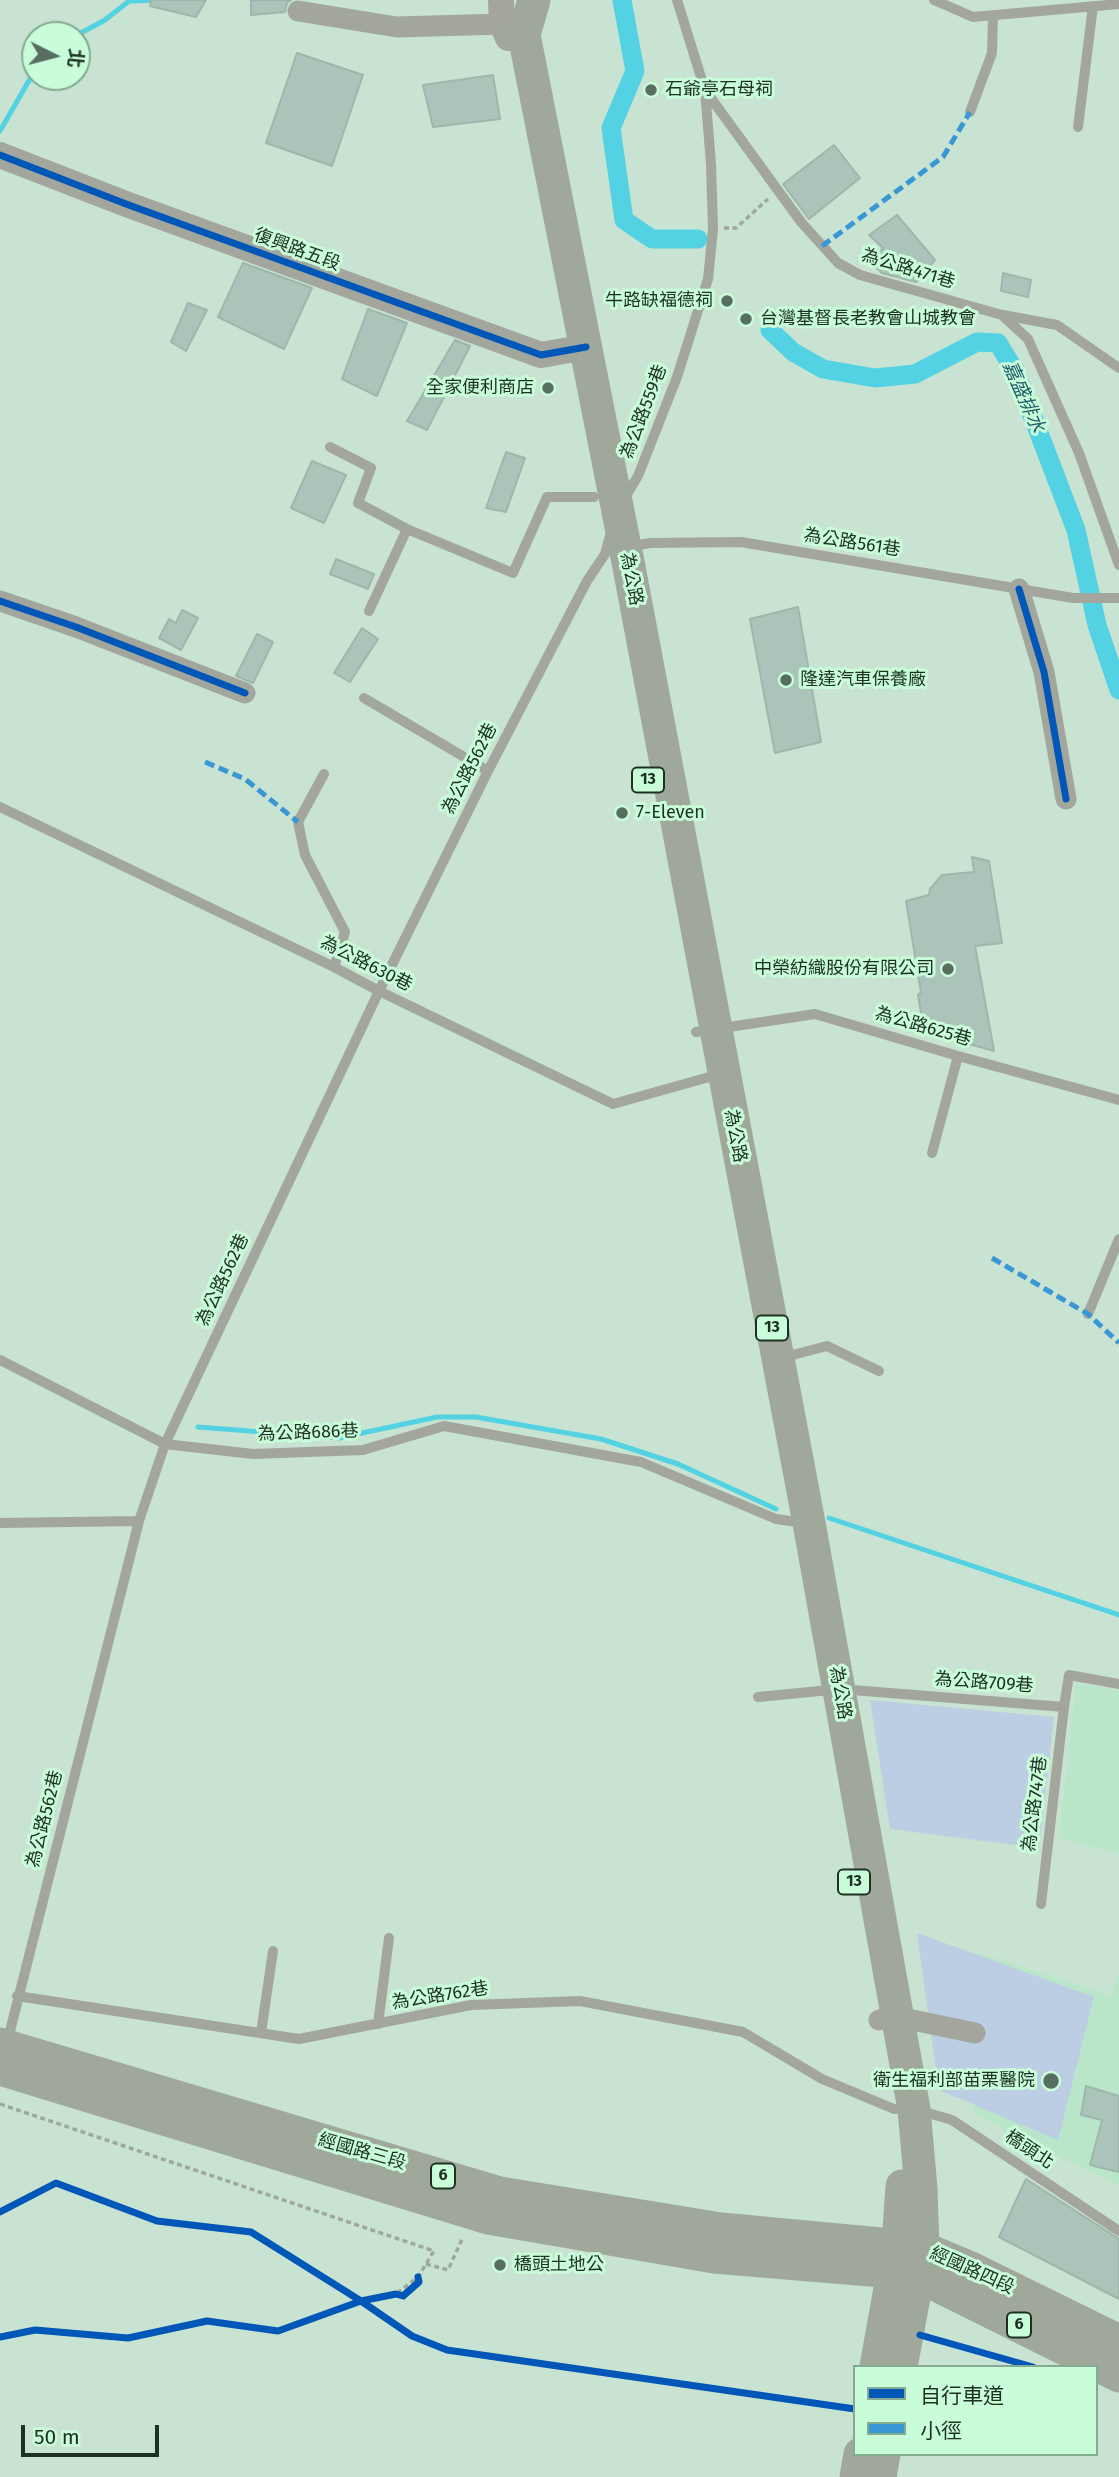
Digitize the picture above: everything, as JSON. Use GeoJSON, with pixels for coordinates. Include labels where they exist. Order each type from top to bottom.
{"type":"FeatureCollection","features":[{"type":"Feature","properties":{"kind":"main road","name":"為公路"},"geometry":{"type":"LineString","coordinates":[[534,0],[509,19],[577,349],[799,1523],[904,2109],[921,2189],[908,2260]]}},
{"type":"Feature","properties":{"kind":"main road","name":"為公路"},"geometry":{"type":"LineString","coordinates":[[713,1075],[778,1359],[799,1523]]}},
{"type":"Feature","properties":{"kind":"main road","name":"經國路三段"},"geometry":{"type":"LineString","coordinates":[[2,2057],[488,2218],[714,2258],[908,2260]]}},
{"type":"Feature","properties":{"kind":"main road","name":"經國路四段"},"geometry":{"type":"LineString","coordinates":[[908,2260],[971,2268],[1119,2342]]}},
{"type":"Feature","properties":{"kind":"main road","name":"經國路四段"},"geometry":{"type":"LineString","coordinates":[[908,2260],[1119,2376]]}},
{"type":"Feature","properties":{"kind":"main road","name":"13"},"geometry":{"type":"LineString","coordinates":[[889,2362],[908,2260]]}},
{"type":"Feature","properties":{"kind":"main road"},"geometry":{"type":"LineString","coordinates":[[856,2477],[860,2456]]}},
{"type":"Feature","properties":{"kind":"main road"},"geometry":{"type":"LineString","coordinates":[[880,2477],[884,2456]]}},
{"type":"Feature","properties":{"kind":"street"},"geometry":{"type":"LineString","coordinates":[[298,11],[397,27],[509,19],[520,0]]}},
{"type":"Feature","properties":{"kind":"street","name":"復興路五段"},"geometry":{"type":"LineString","coordinates":[[0,155],[126,204],[541,355],[577,349]]}},
{"type":"Feature","properties":{"kind":"street"},"geometry":{"type":"LineString","coordinates":[[1019,589],[1044,671],[1066,799]]}},
{"type":"Feature","properties":{"kind":"street"},"geometry":{"type":"LineString","coordinates":[[0,601],[76,626],[245,694]]}},
{"type":"Feature","properties":{"kind":"street"},"geometry":{"type":"LineString","coordinates":[[889,2018],[975,2033]]}},
{"type":"Feature","properties":{"kind":"lane","name":"為公路471巷"},"geometry":{"type":"LineString","coordinates":[[677,0],[705,90],[801,222],[838,262],[860,275],[1002,314],[1028,339],[1079,453],[1119,565]]}},
{"type":"Feature","properties":{"kind":"lane"},"geometry":{"type":"LineString","coordinates":[[934,0],[973,17],[1119,4]]}},
{"type":"Feature","properties":{"kind":"lane"},"geometry":{"type":"LineString","coordinates":[[1079,127],[1100,4]]}},
{"type":"Feature","properties":{"kind":"lane"},"geometry":{"type":"LineString","coordinates":[[970,112],[992,52],[993,15]]}},
{"type":"Feature","properties":{"kind":"lane"},"geometry":{"type":"LineString","coordinates":[[705,90],[713,229]]}},
{"type":"Feature","properties":{"kind":"lane","name":"為公路559巷"},"geometry":{"type":"LineString","coordinates":[[606,504],[638,476],[677,377],[708,279],[713,229]]}},
{"type":"Feature","properties":{"kind":"lane"},"geometry":{"type":"LineString","coordinates":[[1002,314],[1057,325],[1119,368]]}},
{"type":"Feature","properties":{"kind":"lane"},"geometry":{"type":"LineString","coordinates":[[330,447],[371,468],[358,503],[407,529],[513,572],[547,497],[606,504]]}},
{"type":"Feature","properties":{"kind":"lane"},"geometry":{"type":"LineString","coordinates":[[369,611],[407,529]]}},
{"type":"Feature","properties":{"kind":"lane","name":"為公路561巷"},"geometry":{"type":"LineString","coordinates":[[615,551],[650,543],[741,542],[1078,598],[1119,598]]}},
{"type":"Feature","properties":{"kind":"lane","name":"為公路562巷"},"geometry":{"type":"LineString","coordinates":[[2,2057],[139,1521],[165,1444],[379,991],[488,771],[587,581],[615,551]]}},
{"type":"Feature","properties":{"kind":"lane"},"geometry":{"type":"LineString","coordinates":[[364,698],[488,771]]}},
{"type":"Feature","properties":{"kind":"lane"},"geometry":{"type":"LineString","coordinates":[[324,774],[298,822],[305,855],[345,932],[334,967]]}},
{"type":"Feature","properties":{"kind":"lane","name":"為公路630巷"},"geometry":{"type":"LineString","coordinates":[[0,807],[613,1104],[713,1075]]}},
{"type":"Feature","properties":{"kind":"lane","name":"為公路625巷"},"geometry":{"type":"LineString","coordinates":[[706,1030],[815,1014],[1119,1100]]}},
{"type":"Feature","properties":{"kind":"lane"},"geometry":{"type":"LineString","coordinates":[[932,1153],[958,1056]]}},
{"type":"Feature","properties":{"kind":"lane"},"geometry":{"type":"LineString","coordinates":[[1088,1314],[1119,1239]]}},
{"type":"Feature","properties":{"kind":"lane"},"geometry":{"type":"LineString","coordinates":[[778,1359],[827,1346],[879,1371]]}},
{"type":"Feature","properties":{"kind":"lane","name":"為公路686巷"},"geometry":{"type":"LineString","coordinates":[[0,1360],[165,1444],[253,1454],[363,1450],[444,1426],[641,1462],[775,1519],[799,1523]]}},
{"type":"Feature","properties":{"kind":"lane"},"geometry":{"type":"LineString","coordinates":[[0,1523],[139,1521]]}},
{"type":"Feature","properties":{"kind":"lane"},"geometry":{"type":"LineString","coordinates":[[1064,1707],[1069,1675],[1119,1684]]}},
{"type":"Feature","properties":{"kind":"lane","name":"為公路709巷"},"geometry":{"type":"LineString","coordinates":[[758,1697],[830,1690],[1064,1707]]}},
{"type":"Feature","properties":{"kind":"lane","name":"為公路747巷"},"geometry":{"type":"LineString","coordinates":[[1041,1904],[1064,1707]]}},
{"type":"Feature","properties":{"kind":"lane"},"geometry":{"type":"LineString","coordinates":[[378,2024],[389,1938]]}},
{"type":"Feature","properties":{"kind":"lane"},"geometry":{"type":"LineString","coordinates":[[261,2033],[273,1951]]}},
{"type":"Feature","properties":{"kind":"lane","name":"為公路762巷"},"geometry":{"type":"LineString","coordinates":[[18,1996],[299,2039],[471,2005],[580,2001],[743,2032],[822,2079],[904,2109]]}},
{"type":"Feature","properties":{"kind":"lane","name":"橋頭北"},"geometry":{"type":"LineString","coordinates":[[904,2109],[952,2120],[1119,2231]]}},
{"type":"Feature","properties":{"kind":"path"},"geometry":{"type":"LineString","coordinates":[[713,229],[736,228],[777,190]]}},
{"type":"Feature","properties":{"kind":"path"},"geometry":{"type":"LineString","coordinates":[[0,2104],[436,2253],[418,2277],[419,2283],[403,2296],[384,2296]]}},
{"type":"Feature","properties":{"kind":"path"},"geometry":{"type":"LineString","coordinates":[[426,2264],[448,2270],[463,2237]]}},
{"type":"Feature","properties":{"kind":"shaded area"},"geometry":{"type":"Polygon","coordinates":[[[1076,1683],[1119,1690],[1119,1854],[1059,1838],[1076,1683]]]}},
{"type":"Feature","properties":{"kind":"shaded area"},"geometry":{"type":"Polygon","coordinates":[[[870,1700],[1054,1717],[1039,1848],[890,1829],[870,1700]]]}},
{"type":"Feature","properties":{"kind":"shaded area","name":"衛生福利部苗栗醫院"},"geometry":{"type":"Polygon","coordinates":[[[917,1933],[1094,1997],[1058,2140],[939,2090],[917,1933]]]}},
{"type":"Feature","properties":{"kind":"shaded area","name":"衛生福利部苗栗醫院"},"geometry":{"type":"Polygon","coordinates":[[[979,1953],[1111,1996],[1119,1973],[1119,2185],[972,2112],[992,2050],[965,2014],[979,1953]]]}},
{"type":"Feature","properties":{"kind":"building"},"geometry":{"type":"Polygon","coordinates":[[[151,0],[206,0],[196,17],[150,6],[151,0]]]}},
{"type":"Feature","properties":{"kind":"building"},"geometry":{"type":"Polygon","coordinates":[[[251,0],[291,0],[287,3],[285,12],[251,15],[251,0]]]}},
{"type":"Feature","properties":{"kind":"building"},"geometry":{"type":"Polygon","coordinates":[[[297,53],[363,75],[332,166],[266,143],[297,53]]]}},
{"type":"Feature","properties":{"kind":"building"},"geometry":{"type":"Polygon","coordinates":[[[493,75],[500,119],[433,127],[423,85],[493,75]]]}},
{"type":"Feature","properties":{"kind":"building"},"geometry":{"type":"Polygon","coordinates":[[[834,145],[860,178],[809,219],[783,184],[834,145]]]}},
{"type":"Feature","properties":{"kind":"building"},"geometry":{"type":"Polygon","coordinates":[[[897,215],[935,260],[916,282],[882,273],[871,262],[883,248],[869,235],[897,215]]]}},
{"type":"Feature","properties":{"kind":"building"},"geometry":{"type":"Polygon","coordinates":[[[243,263],[312,288],[284,349],[218,317],[243,263]]]}},
{"type":"Feature","properties":{"kind":"building"},"geometry":{"type":"Polygon","coordinates":[[[1003,273],[1031,280],[1028,297],[1001,291],[1003,273]]]}},
{"type":"Feature","properties":{"kind":"building"},"geometry":{"type":"Polygon","coordinates":[[[188,303],[207,310],[186,351],[171,342],[188,303]]]}},
{"type":"Feature","properties":{"kind":"building"},"geometry":{"type":"Polygon","coordinates":[[[368,309],[407,323],[377,396],[342,379],[368,309]]]}},
{"type":"Feature","properties":{"kind":"building"},"geometry":{"type":"Polygon","coordinates":[[[455,340],[470,346],[427,430],[407,421],[455,340]]]}},
{"type":"Feature","properties":{"kind":"building"},"geometry":{"type":"Polygon","coordinates":[[[506,452],[525,458],[506,512],[486,508],[506,452]]]}},
{"type":"Feature","properties":{"kind":"building"},"geometry":{"type":"Polygon","coordinates":[[[312,461],[346,475],[324,523],[291,508],[312,461]]]}},
{"type":"Feature","properties":{"kind":"building"},"geometry":{"type":"Polygon","coordinates":[[[336,559],[374,574],[368,589],[330,574],[336,559]]]}},
{"type":"Feature","properties":{"kind":"building","name":"隆達汽車保養廠"},"geometry":{"type":"Polygon","coordinates":[[[798,607],[821,742],[775,753],[750,619],[798,607]]]}},
{"type":"Feature","properties":{"kind":"building"},"geometry":{"type":"Polygon","coordinates":[[[182,610],[198,618],[181,650],[159,638],[169,619],[176,623],[182,610]]]}},
{"type":"Feature","properties":{"kind":"building"},"geometry":{"type":"Polygon","coordinates":[[[362,628],[378,639],[350,682],[334,673],[362,628]]]}},
{"type":"Feature","properties":{"kind":"building"},"geometry":{"type":"Polygon","coordinates":[[[257,634],[273,642],[253,683],[236,676],[257,634]]]}},
{"type":"Feature","properties":{"kind":"building","name":"中榮紡織股份有限公司"},"geometry":{"type":"Polygon","coordinates":[[[972,857],[989,861],[1002,943],[975,946],[994,1051],[955,1040],[951,1026],[924,1030],[918,995],[921,992],[906,901],[929,895],[930,889],[942,875],[974,872],[972,857]]]}},
{"type":"Feature","properties":{"kind":"building"},"geometry":{"type":"Polygon","coordinates":[[[1086,2086],[1119,2096],[1119,2172],[1090,2165],[1102,2120],[1081,2115],[1086,2086]]]}},
{"type":"Feature","properties":{"kind":"building"},"geometry":{"type":"Polygon","coordinates":[[[1026,2179],[1119,2239],[1119,2299],[999,2237],[1026,2179]]]}},
{"type":"Feature","properties":{"kind":"waterway"},"geometry":{"type":"LineString","coordinates":[[91,28],[129,1],[159,0]]}},
{"type":"Feature","properties":{"kind":"waterway","name":"嘉盛排水"},"geometry":{"type":"LineString","coordinates":[[622,0],[635,71],[611,128],[624,220],[652,239],[698,239]]}},
{"type":"Feature","properties":{"kind":"waterway"},"geometry":{"type":"LineString","coordinates":[[0,131],[23,91]]}},
{"type":"Feature","properties":{"kind":"waterway","name":"嘉盛排水"},"geometry":{"type":"LineString","coordinates":[[770,330],[793,352],[823,369],[875,378],[915,374],[977,342],[998,343],[1016,373],[1076,530],[1097,625],[1119,690]]}},
{"type":"Feature","properties":{"kind":"waterway"},"geometry":{"type":"LineString","coordinates":[[198,1427],[339,1438],[437,1417],[476,1417],[601,1439],[678,1464],[776,1509]]}},
{"type":"Feature","properties":{"kind":"waterway"},"geometry":{"type":"LineString","coordinates":[[829,1518],[1119,1615]]}},
{"type":"Feature","properties":{"kind":"marked path"},"geometry":{"type":"LineString","coordinates":[[822,246],[943,157],[970,112]]}},
{"type":"Feature","properties":{"kind":"marked path"},"geometry":{"type":"LineString","coordinates":[[205,762],[245,779],[298,822]]}},
{"type":"Feature","properties":{"kind":"marked path"},"geometry":{"type":"LineString","coordinates":[[992,1258],[1088,1314],[1119,1343]]}},
{"type":"Feature","properties":{"kind":"cycle path"},"geometry":{"type":"LineString","coordinates":[[0,155],[126,204],[541,355],[586,347]]}},
{"type":"Feature","properties":{"kind":"cycle path"},"geometry":{"type":"LineString","coordinates":[[1019,589],[1044,672],[1066,799]]}},
{"type":"Feature","properties":{"kind":"cycle path"},"geometry":{"type":"LineString","coordinates":[[0,601],[76,627],[245,693]]}},
{"type":"Feature","properties":{"kind":"cycle path"},"geometry":{"type":"LineString","coordinates":[[0,2212],[56,2183],[157,2221],[251,2232],[412,2336],[447,2350],[853,2409]]}},
{"type":"Feature","properties":{"kind":"cycle path"},"geometry":{"type":"LineString","coordinates":[[0,2337],[35,2330],[128,2338],[207,2321],[278,2331],[361,2301],[396,2294],[403,2296],[419,2282],[418,2277]]}},
{"type":"Feature","properties":{"kind":"cycle path"},"geometry":{"type":"LineString","coordinates":[[920,2335],[1026,2365]]}},
{"type":"Feature","properties":{"kind":"place","name":"石爺亭石母祠"},"geometry":{"type":"Point","coordinates":[651,90]}},
{"type":"Feature","properties":{"kind":"place","name":"牛路缺福德祠"},"geometry":{"type":"Point","coordinates":[727,301]}},
{"type":"Feature","properties":{"kind":"place","name":"台灣基督長老教會山城教會"},"geometry":{"type":"Point","coordinates":[746,319]}},
{"type":"Feature","properties":{"kind":"place","name":"全家便利商店"},"geometry":{"type":"Point","coordinates":[548,388]}},
{"type":"Feature","properties":{"kind":"place","name":"隆達汽車保養廠"},"geometry":{"type":"Point","coordinates":[786,680]}},
{"type":"Feature","properties":{"kind":"place","name":"7-Eleven"},"geometry":{"type":"Point","coordinates":[622,813]}},
{"type":"Feature","properties":{"kind":"place","name":"中榮紡織股份有限公司"},"geometry":{"type":"Point","coordinates":[948,969]}},
{"type":"Feature","properties":{"kind":"place","name":"衛生福利部苗栗醫院"},"geometry":{"type":"Point","coordinates":[1051,2081]}},
{"type":"Feature","properties":{"kind":"place","name":"橋頭土地公"},"geometry":{"type":"Point","coordinates":[500,2265]}}]}
